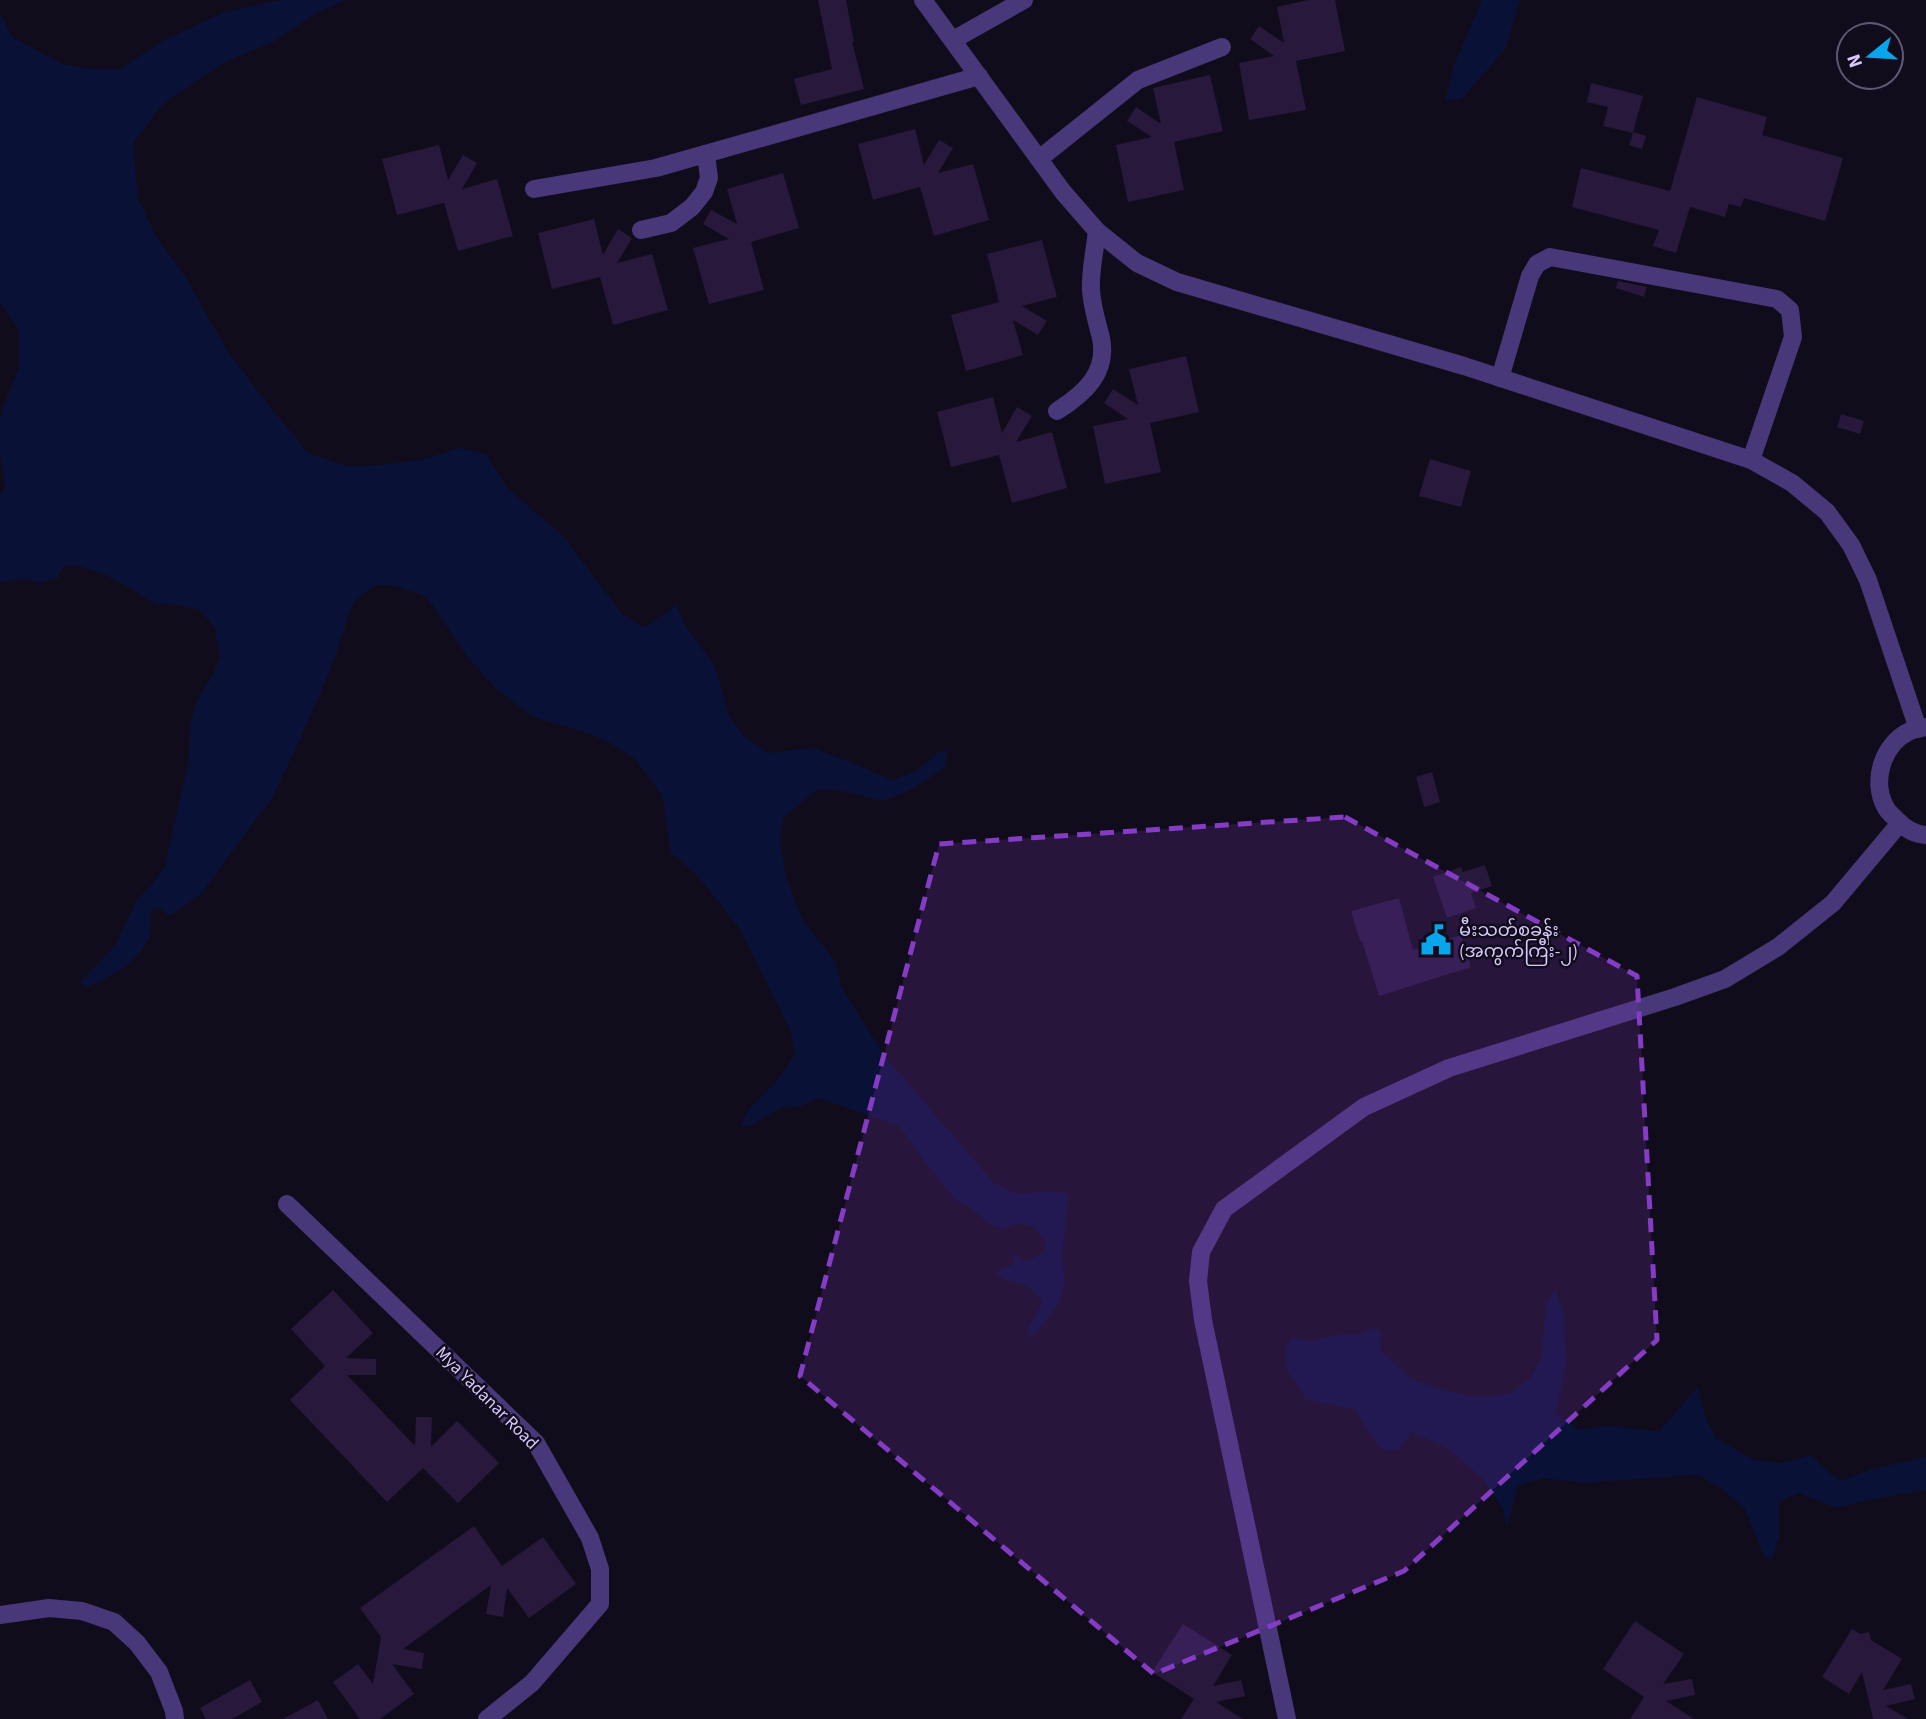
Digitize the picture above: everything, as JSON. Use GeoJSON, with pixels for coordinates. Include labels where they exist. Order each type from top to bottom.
{"type":"FeatureCollection","features":[{"type":"Feature","properties":{"kind":"street"},"geometry":{"type":"LineString","coordinates":[[923,0],[1063,192],[1097,230],[1137,263],[1177,282],[1500,378],[1751,460],[1792,483],[1810,497],[1827,512],[1851,545],[1868,580],[1922,728],[1909,732],[1893,743],[1881,762],[1879,789],[1886,809],[1904,828],[1926,835]]}},
{"type":"Feature","properties":{"kind":"street"},"geometry":{"type":"LineString","coordinates":[[953,40],[1024,0]]}},
{"type":"Feature","properties":{"kind":"street"},"geometry":{"type":"LineString","coordinates":[[1039,159],[1138,80],[1222,47]]}},
{"type":"Feature","properties":{"kind":"street"},"geometry":{"type":"LineString","coordinates":[[534,189],[656,168],[979,76]]}},
{"type":"Feature","properties":{"kind":"street"},"geometry":{"type":"LineString","coordinates":[[641,230],[671,223],[692,207],[704,192],[709,178],[706,154]]}},
{"type":"Feature","properties":{"kind":"street"},"geometry":{"type":"LineString","coordinates":[[1057,411],[1076,399],[1093,382],[1101,363],[1101,341],[1091,288],[1097,230]]}},
{"type":"Feature","properties":{"kind":"street"},"geometry":{"type":"LineString","coordinates":[[1500,378],[1530,275],[1538,264],[1550,257],[1777,299],[1790,310],[1793,337],[1751,460]]}},
{"type":"Feature","properties":{"kind":"street"},"geometry":{"type":"LineString","coordinates":[[1287,1719],[1203,1320],[1198,1281],[1200,1252],[1224,1209],[1364,1107],[1449,1068],[1725,979],[1778,947],[1833,903],[1900,823]]}},
{"type":"Feature","properties":{"kind":"street","name":"Mya Yadanar Road"},"geometry":{"type":"LineString","coordinates":[[287,1204],[536,1443],[590,1538],[600,1569],[600,1604],[532,1683],[487,1719]]}},
{"type":"Feature","properties":{"kind":"street"},"geometry":{"type":"LineString","coordinates":[[0,1615],[49,1608],[82,1611],[114,1622],[136,1643],[159,1672],[175,1719]]}},
{"type":"Feature","properties":{"kind":"highlighted area"},"geometry":{"type":"Polygon","coordinates":[[[1345,817],[1637,976],[1657,1340],[1404,1571],[1154,1674],[800,1376],[939,844],[1345,817]]]}},
{"type":"Feature","properties":{"kind":"shaded area"},"geometry":{"type":"Polygon","coordinates":[[[281,0],[345,0],[315,14],[273,42],[225,62],[163,104],[133,143],[138,198],[157,238],[185,276],[228,352],[308,453],[347,466],[383,465],[424,459],[460,448],[486,454],[507,488],[564,537],[622,614],[643,627],[676,605],[686,626],[715,667],[729,716],[744,736],[768,753],[813,748],[892,780],[916,771],[937,753],[948,750],[944,768],[913,789],[883,801],[843,791],[817,789],[783,818],[780,841],[786,876],[802,919],[835,961],[842,988],[886,1058],[994,1183],[1016,1194],[1051,1191],[1069,1194],[1062,1256],[1065,1282],[1059,1303],[1035,1334],[1030,1336],[1028,1329],[1042,1303],[1037,1295],[1026,1286],[995,1273],[1015,1263],[1009,1252],[1026,1262],[1044,1252],[1046,1241],[1033,1226],[1016,1224],[1002,1229],[989,1224],[957,1201],[899,1126],[819,1098],[799,1107],[781,1108],[749,1127],[741,1125],[749,1109],[780,1077],[795,1054],[790,1030],[740,929],[695,873],[671,853],[662,795],[635,759],[612,744],[593,735],[534,717],[499,692],[468,658],[427,597],[396,586],[376,585],[353,603],[332,666],[272,798],[201,894],[170,916],[159,908],[151,910],[149,939],[138,955],[103,980],[86,987],[80,982],[115,946],[136,901],[165,866],[188,764],[191,721],[198,699],[220,658],[215,628],[200,610],[180,605],[157,604],[104,574],[80,566],[64,565],[58,578],[41,583],[26,579],[0,582],[0,496],[5,488],[0,451],[0,420],[19,368],[19,330],[0,302],[0,13],[12,37],[63,64],[91,69],[120,69],[163,41],[224,12],[281,0]]]}},
{"type":"Feature","properties":{"kind":"shaded area"},"geometry":{"type":"Polygon","coordinates":[[[1482,0],[1520,0],[1505,49],[1462,99],[1445,101],[1455,63],[1482,0]]]}},
{"type":"Feature","properties":{"kind":"shaded area"},"geometry":{"type":"Polygon","coordinates":[[[1555,1290],[1564,1313],[1566,1363],[1556,1413],[1578,1429],[1609,1426],[1659,1431],[1698,1387],[1705,1415],[1715,1437],[1752,1459],[1782,1463],[1812,1455],[1828,1472],[1842,1481],[1871,1469],[1926,1457],[1926,1490],[1837,1508],[1799,1493],[1779,1501],[1779,1538],[1771,1561],[1763,1555],[1745,1509],[1722,1489],[1698,1475],[1583,1483],[1543,1478],[1518,1486],[1507,1527],[1502,1507],[1483,1479],[1445,1446],[1412,1433],[1397,1450],[1383,1450],[1355,1409],[1305,1399],[1287,1371],[1286,1350],[1291,1337],[1311,1341],[1336,1335],[1360,1334],[1374,1328],[1380,1330],[1381,1351],[1409,1377],[1445,1391],[1479,1397],[1508,1394],[1531,1378],[1541,1357],[1546,1306],[1555,1290]]]}},
{"type":"Feature","properties":{"kind":"building"},"geometry":{"type":"Polygon","coordinates":[[[818,0],[846,0],[852,42],[864,89],[801,105],[794,79],[832,69],[818,0]]]}},
{"type":"Feature","properties":{"kind":"building"},"geometry":{"type":"Polygon","coordinates":[[[1308,0],[1335,0],[1345,51],[1296,61],[1306,110],[1249,120],[1239,63],[1274,56],[1250,39],[1259,26],[1284,43],[1277,7],[1308,0]]]}},
{"type":"Feature","properties":{"kind":"building"},"geometry":{"type":"Polygon","coordinates":[[[1210,75],[1223,131],[1174,142],[1184,190],[1128,202],[1116,145],[1152,137],[1127,121],[1136,107],[1161,124],[1153,88],[1210,75]]]}},
{"type":"Feature","properties":{"kind":"building"},"geometry":{"type":"Polygon","coordinates":[[[1591,83],[1643,96],[1633,132],[1646,136],[1642,149],[1629,145],[1633,133],[1603,126],[1608,107],[1587,102],[1591,83]]]}},
{"type":"Feature","properties":{"kind":"building"},"geometry":{"type":"Polygon","coordinates":[[[1697,97],[1767,117],[1762,135],[1843,158],[1825,221],[1744,198],[1741,207],[1729,204],[1725,217],[1690,207],[1676,253],[1653,246],[1659,230],[1572,207],[1581,168],[1670,191],[1697,97]]]}},
{"type":"Feature","properties":{"kind":"building"},"geometry":{"type":"Polygon","coordinates":[[[915,129],[924,165],[939,140],[953,148],[938,173],[973,164],[989,220],[934,236],[920,187],[873,200],[858,144],[915,129]]]}},
{"type":"Feature","properties":{"kind":"building"},"geometry":{"type":"Polygon","coordinates":[[[439,145],[448,180],[463,155],[477,163],[462,189],[497,179],[513,236],[458,251],[444,203],[397,215],[382,159],[439,145]]]}},
{"type":"Feature","properties":{"kind":"building"},"geometry":{"type":"Polygon","coordinates":[[[783,173],[799,228],[751,242],[764,290],[709,304],[693,248],[729,239],[703,224],[711,210],[737,224],[727,189],[783,173]]]}},
{"type":"Feature","properties":{"kind":"building"},"geometry":{"type":"Polygon","coordinates":[[[594,219],[603,255],[618,229],[632,238],[617,263],[652,254],[668,310],[613,325],[600,277],[552,289],[538,233],[594,219]]]}},
{"type":"Feature","properties":{"kind":"building"},"geometry":{"type":"Polygon","coordinates":[[[1042,240],[1057,297],[1022,306],[1047,321],[1038,335],[1013,320],[1023,355],[966,371],[951,315],[999,302],[987,254],[1042,240]]]}},
{"type":"Feature","properties":{"kind":"building"},"geometry":{"type":"Polygon","coordinates":[[[1618,281],[1647,287],[1644,297],[1616,288],[1618,281]]]}},
{"type":"Feature","properties":{"kind":"building"},"geometry":{"type":"Polygon","coordinates":[[[1186,356],[1199,412],[1150,423],[1161,472],[1105,484],[1093,426],[1128,419],[1104,403],[1113,389],[1138,405],[1129,369],[1186,356]]]}},
{"type":"Feature","properties":{"kind":"building"},"geometry":{"type":"Polygon","coordinates":[[[993,397],[1002,433],[1017,407],[1032,416],[1016,442],[1052,432],[1067,488],[1012,503],[999,455],[951,467],[937,412],[993,397]]]}},
{"type":"Feature","properties":{"kind":"building"},"geometry":{"type":"Polygon","coordinates":[[[1841,414],[1864,421],[1860,434],[1837,427],[1841,414]]]}},
{"type":"Feature","properties":{"kind":"building"},"geometry":{"type":"Polygon","coordinates":[[[1430,459],[1471,471],[1461,507],[1419,496],[1430,459]]]}},
{"type":"Feature","properties":{"kind":"building"},"geometry":{"type":"Polygon","coordinates":[[[1432,772],[1440,802],[1424,807],[1416,777],[1432,772]]]}},
{"type":"Feature","properties":{"kind":"building"},"geometry":{"type":"Polygon","coordinates":[[[1485,865],[1492,886],[1471,893],[1476,908],[1447,918],[1433,877],[1461,867],[1463,872],[1485,865]]]}},
{"type":"Feature","properties":{"kind":"building"},"geometry":{"type":"Polygon","coordinates":[[[1399,898],[1413,950],[1461,935],[1471,967],[1379,996],[1351,911],[1399,898]]]}},
{"type":"Feature","properties":{"kind":"building"},"geometry":{"type":"Polygon","coordinates":[[[333,1290],[373,1333],[346,1358],[376,1359],[376,1375],[347,1375],[415,1446],[416,1417],[432,1417],[431,1447],[457,1421],[499,1463],[458,1503],[423,1468],[387,1502],[290,1400],[325,1366],[291,1329],[333,1290]]]}},
{"type":"Feature","properties":{"kind":"building"},"geometry":{"type":"Polygon","coordinates":[[[474,1526],[502,1566],[543,1537],[576,1584],[529,1618],[507,1588],[503,1617],[486,1614],[491,1585],[403,1649],[424,1653],[422,1669],[392,1664],[414,1694],[380,1719],[360,1719],[333,1682],[358,1664],[373,1684],[381,1637],[360,1608],[474,1526]]]}},
{"type":"Feature","properties":{"kind":"building"},"geometry":{"type":"Polygon","coordinates":[[[1635,1621],[1684,1654],[1663,1684],[1692,1679],[1695,1695],[1666,1701],[1694,1719],[1630,1719],[1644,1697],[1603,1669],[1635,1621]]]}},
{"type":"Feature","properties":{"kind":"building"},"geometry":{"type":"Polygon","coordinates":[[[1183,1624],[1232,1655],[1213,1686],[1241,1680],[1245,1696],[1216,1702],[1243,1719],[1181,1719],[1194,1699],[1152,1672],[1183,1624]]]}},
{"type":"Feature","properties":{"kind":"building"},"geometry":{"type":"Polygon","coordinates":[[[1852,1629],[1861,1634],[1869,1632],[1871,1640],[1902,1659],[1883,1690],[1911,1684],[1915,1699],[1886,1706],[1908,1719],[1873,1719],[1862,1672],[1849,1694],[1822,1677],[1852,1629]]]}},
{"type":"Feature","properties":{"kind":"building"},"geometry":{"type":"Polygon","coordinates":[[[250,1680],[262,1702],[232,1719],[206,1719],[200,1708],[250,1680]]]}},
{"type":"Feature","properties":{"kind":"building"},"geometry":{"type":"Polygon","coordinates":[[[318,1700],[328,1719],[283,1719],[318,1700]]]}},
{"type":"Feature","properties":{"kind":"place","name":"မီးသတ်စခန်း (အကွက်ကြီး-၂)"},"geometry":{"type":"Point","coordinates":[1436,940]}}]}
